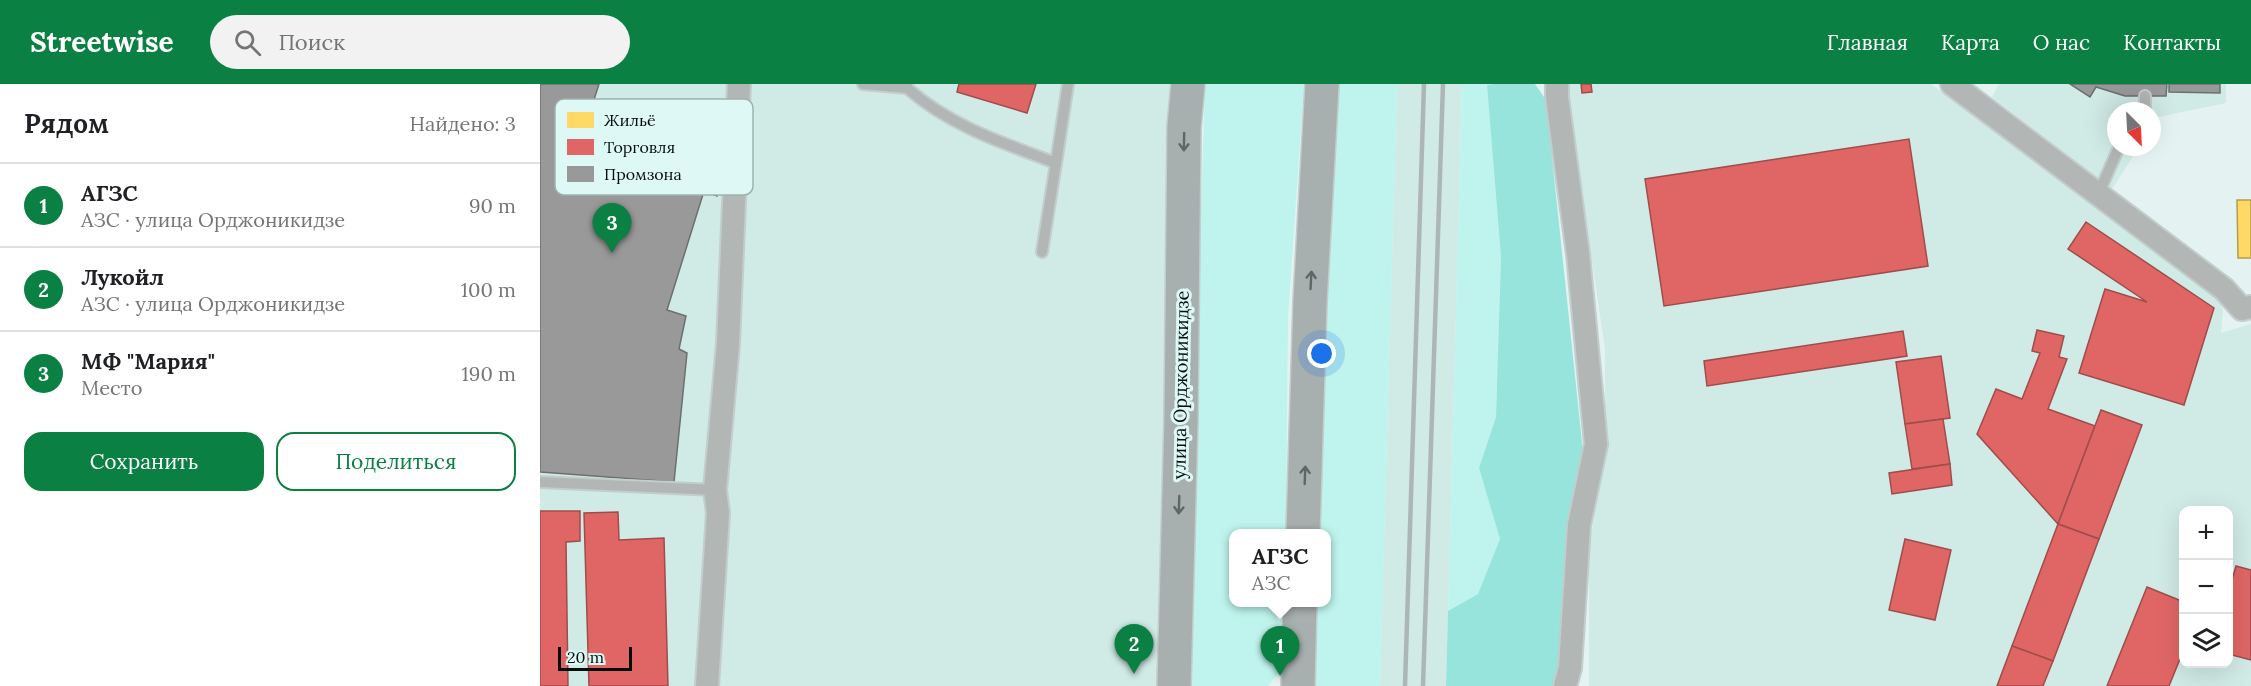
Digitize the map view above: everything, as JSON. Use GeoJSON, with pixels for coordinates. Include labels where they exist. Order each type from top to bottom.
{"type":"FeatureCollection","features":[{"type":"Feature","properties":{"kind":"main road","name":"улица Орджоникидзе"},"geometry":{"type":"LineString","coordinates":[[1174,686],[1181,420],[1184,127],[1188,84]]}},
{"type":"Feature","properties":{"kind":"main road"},"geometry":{"type":"LineString","coordinates":[[1303,529],[1310,302],[1322,84]]}},
{"type":"Feature","properties":{"kind":"main road"},"geometry":{"type":"LineString","coordinates":[[1298,686],[1300,607]]}},
{"type":"Feature","properties":{"kind":"street"},"geometry":{"type":"LineString","coordinates":[[738,99],[739,84]]}},
{"type":"Feature","properties":{"kind":"street"},"geometry":{"type":"LineString","coordinates":[[1557,84],[1578,254],[1596,444],[1579,525],[1570,668],[1565,686]]}},
{"type":"Feature","properties":{"kind":"street"},"geometry":{"type":"LineString","coordinates":[[1952,84],[2224,289],[2248,312]]}},
{"type":"Feature","properties":{"kind":"street"},"geometry":{"type":"LineString","coordinates":[[707,686],[718,513],[715,490],[728,344],[734,195]]}},
{"type":"Feature","properties":{"kind":"lane"},"geometry":{"type":"LineString","coordinates":[[863,84],[907,86],[924,103],[969,130],[1056,163]]}},
{"type":"Feature","properties":{"kind":"lane"},"geometry":{"type":"LineString","coordinates":[[1042,252],[1068,84]]}},
{"type":"Feature","properties":{"kind":"lane"},"geometry":{"type":"LineString","coordinates":[[2145,96],[2145,102]]}},
{"type":"Feature","properties":{"kind":"lane"},"geometry":{"type":"LineString","coordinates":[[2098,195],[2115,156]]}},
{"type":"Feature","properties":{"kind":"lane"},"geometry":{"type":"LineString","coordinates":[[540,482],[715,490]]}},
{"type":"Feature","properties":{"kind":"shaded area"},"geometry":{"type":"Polygon","coordinates":[[[540,84],[1173,84],[1170,129],[1158,686],[540,686],[540,84]]]}},
{"type":"Feature","properties":{"kind":"shaded area"},"geometry":{"type":"Polygon","coordinates":[[[1205,84],[1304,84],[1288,317],[1286,529],[1229,529],[1229,607],[1285,607],[1284,666],[1268,686],[1191,686],[1205,84]]]}},
{"type":"Feature","properties":{"kind":"shaded area"},"geometry":{"type":"Polygon","coordinates":[[[1336,84],[1397,84],[1380,686],[1314,686],[1316,607],[1331,607],[1331,529],[1317,529],[1321,301],[1336,84]]]}},
{"type":"Feature","properties":{"kind":"shaded area"},"geometry":{"type":"Polygon","coordinates":[[[1397,84],[1462,84],[1446,686],[1380,686],[1397,84]]]}},
{"type":"Feature","properties":{"kind":"shaded area"},"geometry":{"type":"Polygon","coordinates":[[[1462,84],[1494,84],[1487,85],[1501,257],[1496,417],[1479,468],[1500,539],[1478,594],[1448,611],[1462,84]]]}},
{"type":"Feature","properties":{"kind":"shaded area"},"geometry":{"type":"Polygon","coordinates":[[[1535,84],[1546,100],[1583,452],[1567,527],[1560,664],[1555,686],[1446,686],[1448,611],[1478,594],[1500,539],[1479,468],[1496,417],[1501,257],[1487,85],[1535,84]]]}},
{"type":"Feature","properties":{"kind":"shaded area"},"geometry":{"type":"Polygon","coordinates":[[[1569,84],[1931,84],[2218,299],[2223,310],[2221,333],[2251,324],[2251,686],[1589,686],[1589,548],[1605,450],[1605,349],[1568,98],[1569,84]]]}},
{"type":"Feature","properties":{"kind":"shaded area"},"geometry":{"type":"Polygon","coordinates":[[[1999,84],[2226,84],[2226,103],[2161,116],[2161,102],[2107,102],[2107,156],[2133,156],[2112,189],[1992,97],[1999,84]]]}},
{"type":"Feature","properties":{"kind":"building: Жильё"},"geometry":{"type":"Polygon","coordinates":[[[2237,200],[2251,200],[2251,258],[2238,258],[2237,200]]]}},
{"type":"Feature","properties":{"kind":"building: Торговля"},"geometry":{"type":"Polygon","coordinates":[[[959,84],[1036,84],[1027,113],[957,92],[959,84]]]}},
{"type":"Feature","properties":{"kind":"building: Торговля"},"geometry":{"type":"Polygon","coordinates":[[[1581,84],[1591,84],[1592,92],[1582,93],[1581,84]]]}},
{"type":"Feature","properties":{"kind":"building: Торговля"},"geometry":{"type":"Polygon","coordinates":[[[1909,139],[1928,266],[1664,306],[1645,179],[1909,139]]]}},
{"type":"Feature","properties":{"kind":"building: Торговля"},"geometry":{"type":"Polygon","coordinates":[[[2086,222],[2214,308],[2184,405],[2079,373],[2105,289],[2147,302],[2068,249],[2086,222]]]}},
{"type":"Feature","properties":{"kind":"building: Торговля"},"geometry":{"type":"Polygon","coordinates":[[[2037,330],[2064,336],[2059,357],[2067,359],[2048,409],[2095,426],[2058,524],[1977,434],[1996,389],[2022,399],[2040,353],[2032,351],[2037,330]]]}},
{"type":"Feature","properties":{"kind":"building: Торговля"},"geometry":{"type":"Polygon","coordinates":[[[1903,331],[1907,356],[1707,386],[1704,361],[1903,331]]]}},
{"type":"Feature","properties":{"kind":"building: Торговля"},"geometry":{"type":"Polygon","coordinates":[[[1941,356],[1950,418],[1905,424],[1896,362],[1941,356]]]}},
{"type":"Feature","properties":{"kind":"building: Торговля"},"geometry":{"type":"Polygon","coordinates":[[[2101,410],[2142,425],[2099,539],[2058,524],[2101,410]]]}},
{"type":"Feature","properties":{"kind":"building: Торговля"},"geometry":{"type":"Polygon","coordinates":[[[1943,419],[1950,464],[1912,469],[1905,424],[1943,419]]]}},
{"type":"Feature","properties":{"kind":"building: Торговля"},"geometry":{"type":"Polygon","coordinates":[[[1950,464],[1952,485],[1892,494],[1889,473],[1950,464]]]}},
{"type":"Feature","properties":{"kind":"building: Торговля"},"geometry":{"type":"Polygon","coordinates":[[[540,511],[580,511],[580,541],[566,542],[568,686],[540,686],[540,511]]]}},
{"type":"Feature","properties":{"kind":"building: Торговля"},"geometry":{"type":"Polygon","coordinates":[[[618,512],[619,540],[664,538],[668,686],[589,686],[584,513],[618,512]]]}},
{"type":"Feature","properties":{"kind":"building: Торговля"},"geometry":{"type":"Polygon","coordinates":[[[2058,524],[2099,539],[2053,661],[2012,646],[2058,524]]]}},
{"type":"Feature","properties":{"kind":"building: Торговля"},"geometry":{"type":"Polygon","coordinates":[[[1905,539],[1951,550],[1935,620],[1889,610],[1905,539]]]}},
{"type":"Feature","properties":{"kind":"building: Торговля"},"geometry":{"type":"Polygon","coordinates":[[[2236,566],[2251,570],[2251,660],[2233,655],[2233,576],[2236,566]]]}},
{"type":"Feature","properties":{"kind":"building: Торговля"},"geometry":{"type":"Polygon","coordinates":[[[2147,587],[2179,600],[2179,661],[2169,686],[2107,686],[2147,587]]]}},
{"type":"Feature","properties":{"kind":"building: Торговля"},"geometry":{"type":"Polygon","coordinates":[[[2012,646],[2053,661],[2043,686],[1997,686],[2012,646]]]}},
{"type":"Feature","properties":{"kind":"building: Промзона"},"geometry":{"type":"Polygon","coordinates":[[[540,84],[599,84],[594,99],[555,99],[555,195],[703,195],[667,310],[686,316],[679,349],[687,353],[674,482],[540,472],[540,84]]]}},
{"type":"Feature","properties":{"kind":"building: Промзона"},"geometry":{"type":"Polygon","coordinates":[[[2070,84],[2167,84],[2166,96],[2125,96],[2096,87],[2090,97],[2070,84]]]}},
{"type":"Feature","properties":{"kind":"building: Промзона"},"geometry":{"type":"Polygon","coordinates":[[[2169,84],[2220,84],[2220,93],[2169,92],[2169,84]]]}},
{"type":"Feature","properties":{"kind":"railway"},"geometry":{"type":"LineString","coordinates":[[1405,686],[1424,84]]}},
{"type":"Feature","properties":{"kind":"railway"},"geometry":{"type":"LineString","coordinates":[[1423,686],[1443,84]]}},
{"type":"Feature","properties":{"kind":"place","name":"МФ \"Мария\""},"geometry":{"type":"Point","coordinates":[612,253]}},
{"type":"Feature","properties":{"kind":"place","name":"Лукойл"},"geometry":{"type":"Point","coordinates":[1134,674]}},
{"type":"Feature","properties":{"kind":"place","name":"АГЗС"},"geometry":{"type":"Point","coordinates":[1280,676]}}]}
